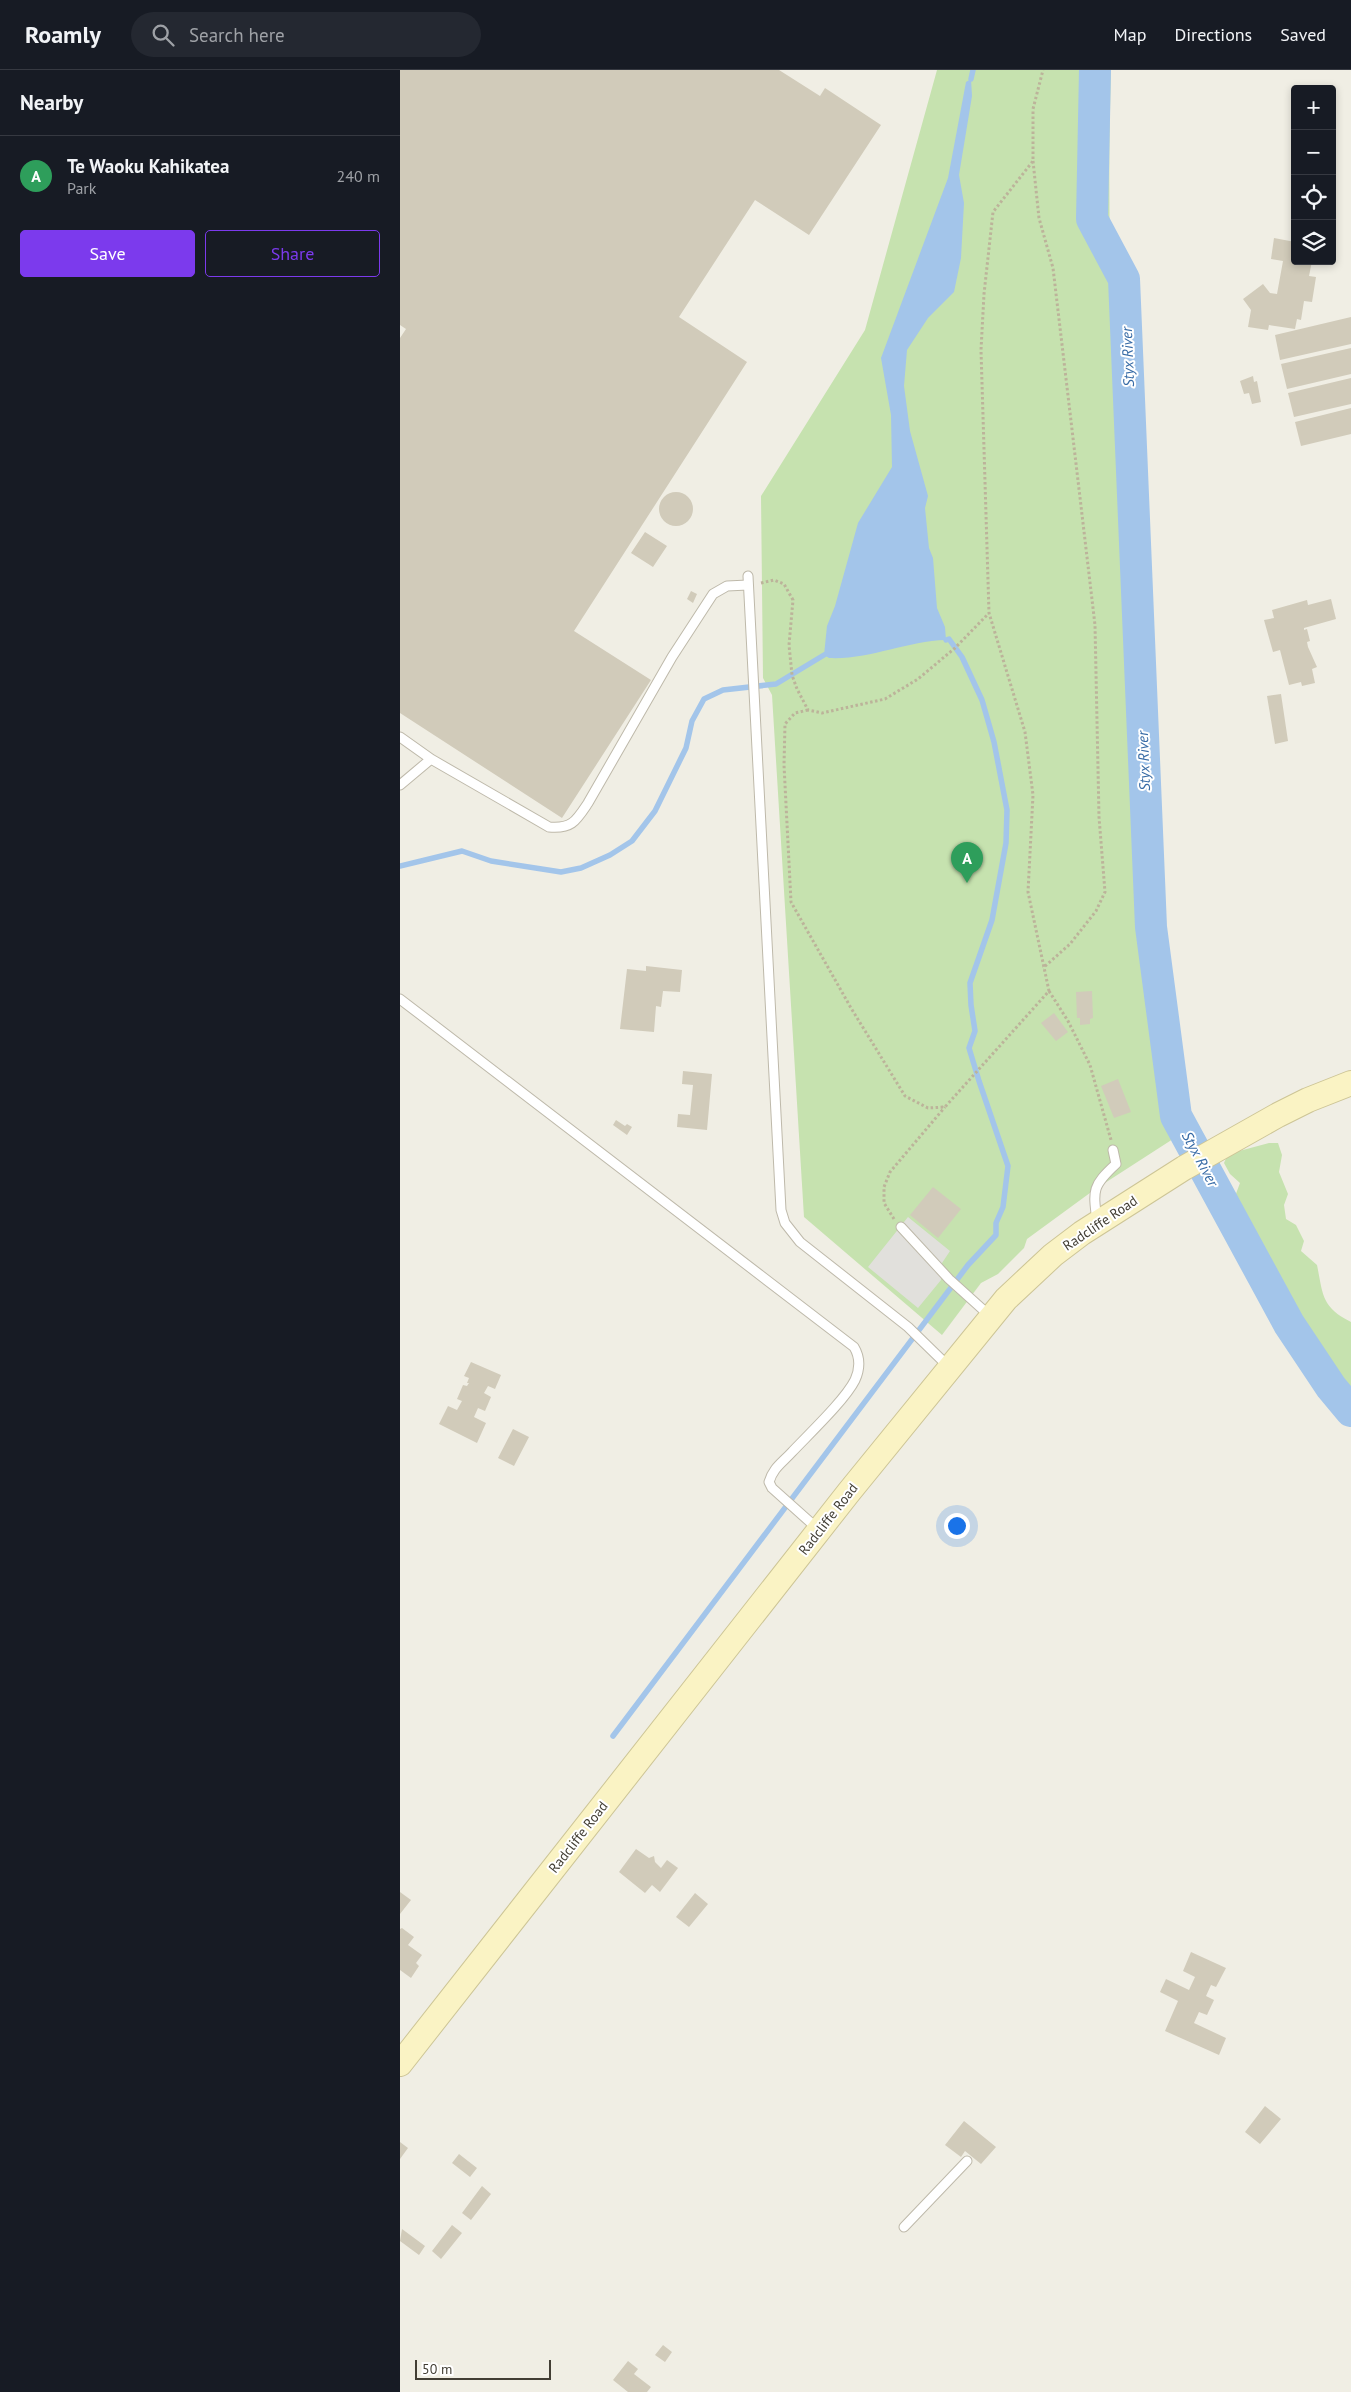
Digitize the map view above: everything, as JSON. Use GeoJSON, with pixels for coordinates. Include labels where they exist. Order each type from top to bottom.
{"type":"FeatureCollection","features":[{"type":"Feature","properties":{"kind":"street","name":"Radcliffe Road"},"geometry":{"type":"LineString","coordinates":[[400,2064],[819,1530],[990,1316],[1030,1275],[1054,1255],[1184,1168],[1217,1148],[1308,1100],[1351,1083]]}},
{"type":"Feature","properties":{"kind":"lane"},"geometry":{"type":"LineString","coordinates":[[400,737],[432,759],[549,826],[564,828],[577,820],[588,803],[672,657],[713,594],[727,586],[748,581],[781,1210],[785,1223],[800,1242],[908,1326],[949,1367]]}},
{"type":"Feature","properties":{"kind":"lane"},"geometry":{"type":"LineString","coordinates":[[400,785],[432,759]]}},
{"type":"Feature","properties":{"kind":"lane"},"geometry":{"type":"LineString","coordinates":[[400,999],[854,1346],[859,1354],[855,1379],[790,1454],[775,1468],[769,1482],[783,1499],[819,1530]]}},
{"type":"Feature","properties":{"kind":"lane"},"geometry":{"type":"LineString","coordinates":[[1098,1224],[1094,1193],[1102,1177],[1116,1164],[1113,1150]]}},
{"type":"Feature","properties":{"kind":"lane"},"geometry":{"type":"LineString","coordinates":[[901,1227],[949,1279],[990,1316]]}},
{"type":"Feature","properties":{"kind":"lane"},"geometry":{"type":"LineString","coordinates":[[904,2227],[967,2161]]}},
{"type":"Feature","properties":{"kind":"path"},"geometry":{"type":"LineString","coordinates":[[1042,969],[1070,944],[1096,911],[1105,892],[1098,817],[1095,625],[1052,268],[1039,218],[1032,161],[1033,109],[1043,70]]}},
{"type":"Feature","properties":{"kind":"path"},"geometry":{"type":"LineString","coordinates":[[1032,161],[993,212],[984,294],[981,350],[989,613],[1025,732],[1033,794],[1028,892],[1042,969],[1048,991],[1068,1021],[1090,1064],[1113,1150]]}},
{"type":"Feature","properties":{"kind":"path"},"geometry":{"type":"LineString","coordinates":[[748,581],[774,580],[784,584],[793,600],[789,645],[792,675],[796,689],[808,710]]}},
{"type":"Feature","properties":{"kind":"path"},"geometry":{"type":"LineString","coordinates":[[945,1107],[928,1108],[905,1096],[851,1008],[791,902],[784,764],[785,724],[795,713],[808,710],[822,713],[885,699],[918,679],[955,648],[989,613]]}},
{"type":"Feature","properties":{"kind":"path"},"geometry":{"type":"LineString","coordinates":[[901,1227],[892,1217],[884,1203],[884,1187],[890,1172],[968,1080],[1048,991]]}},
{"type":"Feature","properties":{"kind":"green space"},"geometry":{"type":"Polygon","coordinates":[[[937,70],[1111,70],[1109,154],[1115,404],[1132,654],[1173,1139],[1094,1190],[1027,1239],[1024,1248],[998,1274],[981,1283],[942,1335],[804,1217],[772,695],[763,678],[761,496],[865,330],[937,70]]]}},
{"type":"Feature","properties":{"kind":"green space"},"geometry":{"type":"Polygon","coordinates":[[[1269,1143],[1278,1143],[1282,1155],[1279,1172],[1288,1194],[1284,1205],[1286,1219],[1296,1225],[1304,1241],[1301,1251],[1317,1265],[1325,1299],[1334,1311],[1351,1322],[1351,1411],[1341,1400],[1339,1390],[1333,1380],[1320,1373],[1297,1350],[1295,1341],[1297,1318],[1285,1314],[1271,1304],[1256,1279],[1258,1259],[1252,1242],[1242,1226],[1234,1199],[1240,1183],[1230,1174],[1224,1163],[1228,1154],[1269,1143]]]}},
{"type":"Feature","properties":{"kind":"shaded area"},"geometry":{"type":"Polygon","coordinates":[[[908,1217],[950,1251],[942,1263],[941,1280],[918,1308],[868,1267],[908,1217]]]}},
{"type":"Feature","properties":{"kind":"water"},"geometry":{"type":"Polygon","coordinates":[[[971,79],[972,96],[959,175],[964,203],[961,258],[954,292],[928,318],[907,350],[904,386],[910,431],[928,496],[925,508],[929,548],[933,558],[937,608],[945,627],[946,640],[931,641],[859,656],[829,658],[824,655],[827,626],[835,606],[858,523],[892,467],[891,415],[881,358],[948,178],[966,82],[971,79]]]}},
{"type":"Feature","properties":{"kind":"building"},"geometry":{"type":"Polygon","coordinates":[[[400,70],[779,70],[820,96],[825,88],[881,125],[809,235],[755,200],[679,317],[747,362],[574,631],[651,680],[562,818],[400,713],[400,338],[406,329],[400,325],[400,70]]]}},
{"type":"Feature","properties":{"kind":"building"},"geometry":{"type":"Polygon","coordinates":[[[1274,238],[1291,241],[1291,265],[1311,265],[1309,276],[1316,277],[1312,302],[1304,301],[1301,320],[1297,319],[1295,329],[1269,325],[1268,330],[1248,327],[1251,310],[1243,299],[1263,284],[1270,293],[1277,294],[1283,261],[1271,259],[1274,238]]]}},
{"type":"Feature","properties":{"kind":"building"},"geometry":{"type":"Polygon","coordinates":[[[1351,317],[1351,344],[1280,360],[1275,335],[1351,317]]]}},
{"type":"Feature","properties":{"kind":"building"},"geometry":{"type":"Polygon","coordinates":[[[1351,348],[1351,374],[1287,389],[1281,364],[1351,348]]]}},
{"type":"Feature","properties":{"kind":"building"},"geometry":{"type":"Polygon","coordinates":[[[1253,376],[1254,382],[1257,381],[1261,402],[1252,404],[1249,393],[1244,394],[1240,381],[1253,376]]]}},
{"type":"Feature","properties":{"kind":"building"},"geometry":{"type":"Polygon","coordinates":[[[1351,378],[1351,404],[1294,417],[1288,393],[1351,378]]]}},
{"type":"Feature","properties":{"kind":"building"},"geometry":{"type":"Polygon","coordinates":[[[1351,408],[1351,434],[1301,446],[1295,422],[1351,408]]]}},
{"type":"Feature","properties":{"kind":"building"},"geometry":{"type":"Polygon","coordinates":[[[676,492],[683,493],[688,497],[692,502],[692,516],[688,521],[683,525],[676,526],[669,525],[664,521],[660,516],[659,509],[660,502],[664,497],[669,493],[676,492]]]}},
{"type":"Feature","properties":{"kind":"building"},"geometry":{"type":"Polygon","coordinates":[[[645,532],[667,546],[653,567],[631,553],[645,532]]]}},
{"type":"Feature","properties":{"kind":"building"},"geometry":{"type":"Polygon","coordinates":[[[691,591],[697,594],[693,603],[687,599],[691,591]]]}},
{"type":"Feature","properties":{"kind":"building"},"geometry":{"type":"Polygon","coordinates":[[[1331,599],[1336,619],[1304,628],[1304,630],[1307,629],[1310,641],[1307,642],[1308,647],[1317,667],[1312,669],[1315,683],[1302,686],[1301,682],[1289,685],[1280,650],[1273,652],[1264,620],[1274,618],[1272,610],[1307,600],[1308,605],[1331,599]]]}},
{"type":"Feature","properties":{"kind":"building"},"geometry":{"type":"Polygon","coordinates":[[[1281,694],[1288,741],[1275,744],[1267,696],[1281,694]]]}},
{"type":"Feature","properties":{"kind":"building"},"geometry":{"type":"Polygon","coordinates":[[[646,966],[682,970],[680,992],[663,991],[661,1007],[656,1006],[654,1032],[620,1029],[627,969],[646,971],[646,966]]]}},
{"type":"Feature","properties":{"kind":"building"},"geometry":{"type":"Polygon","coordinates":[[[1092,991],[1093,1018],[1090,1019],[1090,1024],[1080,1025],[1080,1018],[1077,1018],[1076,992],[1092,991]]]}},
{"type":"Feature","properties":{"kind":"building"},"geometry":{"type":"Polygon","coordinates":[[[1054,1013],[1068,1032],[1056,1041],[1041,1023],[1054,1013]]]}},
{"type":"Feature","properties":{"kind":"building"},"geometry":{"type":"Polygon","coordinates":[[[683,1071],[712,1074],[707,1130],[677,1127],[678,1114],[690,1115],[693,1085],[682,1084],[683,1071]]]}},
{"type":"Feature","properties":{"kind":"building"},"geometry":{"type":"Polygon","coordinates":[[[1118,1079],[1131,1112],[1114,1118],[1101,1086],[1118,1079]]]}},
{"type":"Feature","properties":{"kind":"building"},"geometry":{"type":"Polygon","coordinates":[[[616,1120],[625,1126],[627,1124],[632,1127],[627,1135],[613,1125],[616,1120]]]}},
{"type":"Feature","properties":{"kind":"building"},"geometry":{"type":"Polygon","coordinates":[[[933,1187],[961,1209],[938,1238],[910,1215],[933,1187]]]}},
{"type":"Feature","properties":{"kind":"building"},"geometry":{"type":"Polygon","coordinates":[[[471,1362],[501,1375],[495,1389],[488,1386],[484,1393],[491,1397],[485,1411],[478,1408],[474,1417],[486,1423],[477,1443],[439,1424],[448,1406],[457,1410],[462,1401],[457,1399],[463,1385],[467,1386],[469,1383],[467,1383],[469,1378],[464,1376],[471,1362]]]}},
{"type":"Feature","properties":{"kind":"building"},"geometry":{"type":"Polygon","coordinates":[[[513,1429],[529,1437],[514,1466],[498,1458],[513,1429]]]}},
{"type":"Feature","properties":{"kind":"building"},"geometry":{"type":"Polygon","coordinates":[[[636,1849],[649,1858],[654,1856],[655,1862],[661,1868],[667,1860],[678,1868],[660,1892],[652,1885],[645,1893],[619,1872],[636,1849]]]}},
{"type":"Feature","properties":{"kind":"building"},"geometry":{"type":"Polygon","coordinates":[[[400,1892],[411,1900],[400,1914],[400,1892]]]}},
{"type":"Feature","properties":{"kind":"building"},"geometry":{"type":"Polygon","coordinates":[[[695,1893],[708,1904],[689,1927],[676,1917],[695,1893]]]}},
{"type":"Feature","properties":{"kind":"building"},"geometry":{"type":"Polygon","coordinates":[[[402,1928],[414,1937],[408,1945],[422,1955],[416,1963],[419,1966],[411,1978],[400,1970],[400,1929],[402,1928]]]}},
{"type":"Feature","properties":{"kind":"building"},"geometry":{"type":"Polygon","coordinates":[[[1191,1952],[1226,1968],[1216,1987],[1211,1985],[1206,1996],[1214,2000],[1207,2015],[1199,2012],[1194,2023],[1226,2038],[1219,2055],[1165,2031],[1178,2001],[1160,1992],[1166,1979],[1189,1990],[1195,1977],[1183,1971],[1191,1952]]]}},
{"type":"Feature","properties":{"kind":"building"},"geometry":{"type":"Polygon","coordinates":[[[1265,2106],[1281,2119],[1260,2144],[1245,2132],[1265,2106]]]}},
{"type":"Feature","properties":{"kind":"building"},"geometry":{"type":"Polygon","coordinates":[[[964,2121],[996,2147],[981,2164],[965,2151],[961,2157],[945,2145],[964,2121]]]}},
{"type":"Feature","properties":{"kind":"building"},"geometry":{"type":"Polygon","coordinates":[[[400,2142],[408,2148],[400,2159],[400,2142]]]}},
{"type":"Feature","properties":{"kind":"building"},"geometry":{"type":"Polygon","coordinates":[[[459,2154],[477,2168],[470,2177],[452,2163],[459,2154]]]}},
{"type":"Feature","properties":{"kind":"building"},"geometry":{"type":"Polygon","coordinates":[[[482,2186],[491,2194],[471,2220],[462,2213],[482,2186]]]}},
{"type":"Feature","properties":{"kind":"building"},"geometry":{"type":"Polygon","coordinates":[[[452,2225],[462,2233],[441,2259],[432,2251],[452,2225]]]}},
{"type":"Feature","properties":{"kind":"building"},"geometry":{"type":"Polygon","coordinates":[[[402,2229],[425,2246],[419,2255],[400,2241],[402,2229]]]}},
{"type":"Feature","properties":{"kind":"building"},"geometry":{"type":"Polygon","coordinates":[[[663,2345],[672,2352],[665,2362],[655,2355],[663,2345]]]}},
{"type":"Feature","properties":{"kind":"building"},"geometry":{"type":"Polygon","coordinates":[[[628,2361],[638,2369],[634,2374],[651,2387],[647,2392],[628,2392],[613,2380],[628,2361]]]}},
{"type":"Feature","properties":{"kind":"waterway"},"geometry":{"type":"LineString","coordinates":[[971,79],[973,70]]}},
{"type":"Feature","properties":{"kind":"waterway","name":"Styx River"},"geometry":{"type":"LineString","coordinates":[[1095,70],[1092,219],[1124,279],[1151,927],[1176,1116],[1289,1324],[1331,1387],[1351,1411]]}},
{"type":"Feature","properties":{"kind":"waterway"},"geometry":{"type":"LineString","coordinates":[[613,1736],[968,1265],[996,1235],[996,1223],[1003,1207],[1008,1166],[969,1048],[975,1031],[970,983],[992,920],[1006,843],[1007,810],[994,742],[982,700],[962,657],[949,639],[946,640]]}},
{"type":"Feature","properties":{"kind":"waterway"},"geometry":{"type":"LineString","coordinates":[[400,866],[462,851],[491,861],[561,872],[581,868],[610,855],[632,841],[655,811],[686,748],[692,721],[704,699],[723,690],[776,684],[824,655]]}},
{"type":"Feature","properties":{"kind":"place","name":"Te Waoku Kahikatea"},"geometry":{"type":"Point","coordinates":[967,883]}}]}
